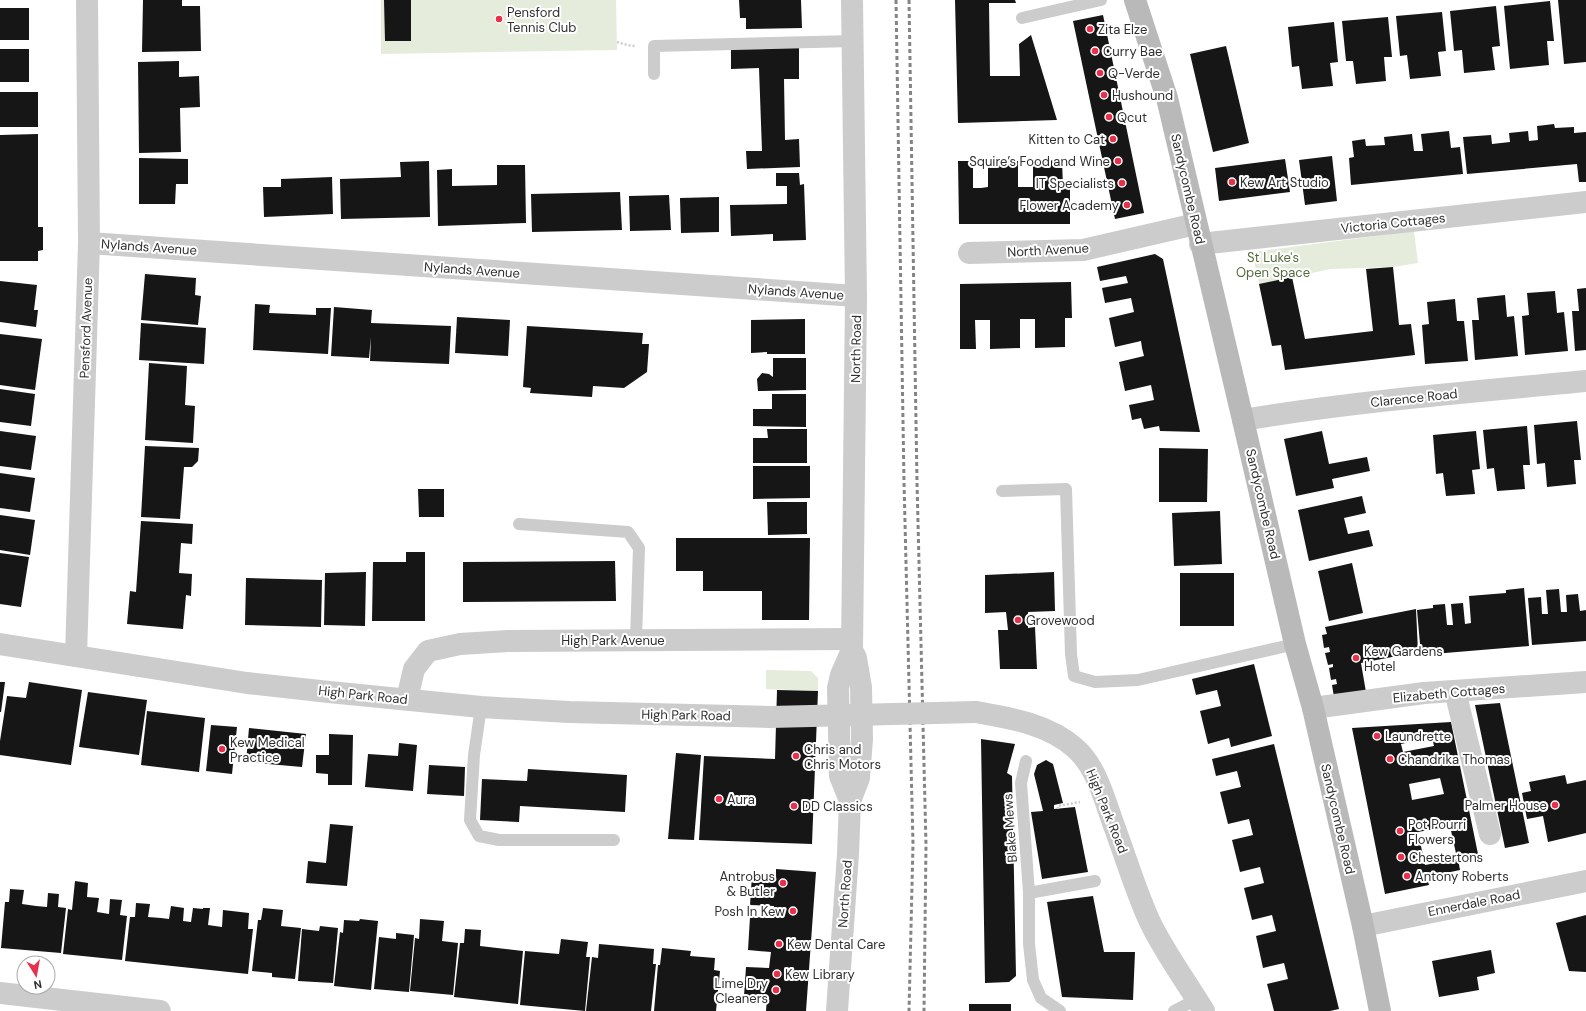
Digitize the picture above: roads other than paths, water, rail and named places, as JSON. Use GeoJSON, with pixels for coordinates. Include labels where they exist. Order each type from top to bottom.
{"type":"FeatureCollection","features":[{"type":"Feature","properties":{"kind":"main road","name":"Sandycombe Road"},"geometry":{"type":"LineString","coordinates":[[1135,0],[1167,98],[1295,644],[1313,708],[1363,926],[1380,1011]]}},
{"type":"Feature","properties":{"kind":"street","name":"Pensford Avenue"},"geometry":{"type":"LineString","coordinates":[[76,656],[89,243],[87,0]]}},
{"type":"Feature","properties":{"kind":"street","name":"North Road"},"geometry":{"type":"LineString","coordinates":[[837,1011],[848,854],[850,800],[840,776],[838,688],[852,644],[856,296],[852,0]]}},
{"type":"Feature","properties":{"kind":"street","name":"Victoria Cottages"},"geometry":{"type":"LineString","coordinates":[[1198,234],[1586,202]]}},
{"type":"Feature","properties":{"kind":"street","name":"North Avenue"},"geometry":{"type":"LineString","coordinates":[[969,254],[1083,250],[1198,234]]}},
{"type":"Feature","properties":{"kind":"street","name":"Nylands Avenue"},"geometry":{"type":"LineString","coordinates":[[89,243],[856,296]]}},
{"type":"Feature","properties":{"kind":"street","name":"Clarence Road"},"geometry":{"type":"LineString","coordinates":[[1243,420],[1313,408],[1586,382]]}},
{"type":"Feature","properties":{"kind":"street","name":"High Park Avenue"},"geometry":{"type":"LineString","coordinates":[[407,699],[414,669],[428,651],[460,644],[508,640],[636,639],[852,644]]}},
{"type":"Feature","properties":{"kind":"street","name":"High Park Road"},"geometry":{"type":"LineString","coordinates":[[0,644],[247,683],[481,707],[569,712],[770,717],[976,712],[1014,719],[1049,732],[1075,748],[1089,765],[1104,796],[1133,879],[1150,920],[1200,1005]]}},
{"type":"Feature","properties":{"kind":"street","name":"Elizabeth Cottages"},"geometry":{"type":"LineString","coordinates":[[1313,708],[1424,693],[1586,682]]}},
{"type":"Feature","properties":{"kind":"street"},"geometry":{"type":"LineString","coordinates":[[1455,691],[1490,834]]}},
{"type":"Feature","properties":{"kind":"street","name":"Ennerdale Road"},"geometry":{"type":"LineString","coordinates":[[1363,926],[1586,881]]}},
{"type":"Feature","properties":{"kind":"street"},"geometry":{"type":"LineString","coordinates":[[0,993],[160,1011]]}},
{"type":"Feature","properties":{"kind":"lane"},"geometry":{"type":"LineString","coordinates":[[1022,18],[1101,0]]}},
{"type":"Feature","properties":{"kind":"lane"},"geometry":{"type":"LineString","coordinates":[[654,74],[654,46],[853,41]]}},
{"type":"Feature","properties":{"kind":"lane"},"geometry":{"type":"LineString","coordinates":[[1002,491],[1066,489],[1071,654],[1074,676],[1095,682],[1138,680],[1295,644]]}},
{"type":"Feature","properties":{"kind":"lane"},"geometry":{"type":"LineString","coordinates":[[519,524],[628,532],[639,548],[636,639]]}},
{"type":"Feature","properties":{"kind":"lane"},"geometry":{"type":"LineString","coordinates":[[481,707],[474,755],[470,820],[479,836],[499,840],[614,840]]}},
{"type":"Feature","properties":{"kind":"lane","name":"Blake Mews"},"geometry":{"type":"LineString","coordinates":[[1026,761],[1022,783],[1028,893],[1029,944],[1033,980],[1041,998],[1060,1011]]}},
{"type":"Feature","properties":{"kind":"lane"},"geometry":{"type":"LineString","coordinates":[[1028,893],[1094,881]]}},
{"type":"Feature","properties":{"kind":"lane"},"geometry":{"type":"LineString","coordinates":[[1174,1011],[1200,1005]]}},
{"type":"Feature","properties":{"kind":"railway"},"geometry":{"type":"LineString","coordinates":[[896,0],[904,482],[913,844],[909,1011]]}},
{"type":"Feature","properties":{"kind":"railway"},"geometry":{"type":"LineString","coordinates":[[909,0],[917,482],[926,845],[924,1011]]}},
{"type":"Feature","properties":{"kind":"place","name":"Pensford Tennis Club"},"geometry":{"type":"Point","coordinates":[499,19]}},
{"type":"Feature","properties":{"kind":"place","name":"Zita Elze"},"geometry":{"type":"Point","coordinates":[1090,29]}},
{"type":"Feature","properties":{"kind":"place","name":"Curry Bae"},"geometry":{"type":"Point","coordinates":[1095,51]}},
{"type":"Feature","properties":{"kind":"place","name":"Q-Verde"},"geometry":{"type":"Point","coordinates":[1100,73]}},
{"type":"Feature","properties":{"kind":"place","name":"Hushound"},"geometry":{"type":"Point","coordinates":[1104,95]}},
{"type":"Feature","properties":{"kind":"place","name":"Qcut"},"geometry":{"type":"Point","coordinates":[1109,117]}},
{"type":"Feature","properties":{"kind":"place","name":"Kitten to Cat"},"geometry":{"type":"Point","coordinates":[1113,139]}},
{"type":"Feature","properties":{"kind":"place","name":"Squire’s Food and Wine"},"geometry":{"type":"Point","coordinates":[1118,161]}},
{"type":"Feature","properties":{"kind":"place","name":"Kew Art Studio"},"geometry":{"type":"Point","coordinates":[1232,182]}},
{"type":"Feature","properties":{"kind":"place","name":"IT Specialists"},"geometry":{"type":"Point","coordinates":[1122,183]}},
{"type":"Feature","properties":{"kind":"place","name":"Flower Academy"},"geometry":{"type":"Point","coordinates":[1127,205]}},
{"type":"Feature","properties":{"kind":"place","name":"Grovewood"},"geometry":{"type":"Point","coordinates":[1018,620]}},
{"type":"Feature","properties":{"kind":"place","name":"Kew Gardens Hotel"},"geometry":{"type":"Point","coordinates":[1356,658]}},
{"type":"Feature","properties":{"kind":"place","name":"Laundrette"},"geometry":{"type":"Point","coordinates":[1377,736]}},
{"type":"Feature","properties":{"kind":"place","name":"Kew Medical Practice"},"geometry":{"type":"Point","coordinates":[222,749]}},
{"type":"Feature","properties":{"kind":"place","name":"Chris and Chris Motors"},"geometry":{"type":"Point","coordinates":[796,756]}},
{"type":"Feature","properties":{"kind":"place","name":"Chandrika Thomas"},"geometry":{"type":"Point","coordinates":[1390,759]}},
{"type":"Feature","properties":{"kind":"place","name":"Aura"},"geometry":{"type":"Point","coordinates":[719,799]}},
{"type":"Feature","properties":{"kind":"place","name":"Palmer House"},"geometry":{"type":"Point","coordinates":[1555,805]}},
{"type":"Feature","properties":{"kind":"place","name":"DD Classics"},"geometry":{"type":"Point","coordinates":[794,806]}},
{"type":"Feature","properties":{"kind":"place","name":"Pot Pourri Flowers"},"geometry":{"type":"Point","coordinates":[1400,831]}},
{"type":"Feature","properties":{"kind":"place","name":"Chestertons"},"geometry":{"type":"Point","coordinates":[1401,857]}},
{"type":"Feature","properties":{"kind":"place","name":"Antony Roberts"},"geometry":{"type":"Point","coordinates":[1407,876]}},
{"type":"Feature","properties":{"kind":"place","name":"Antrobus & Butler"},"geometry":{"type":"Point","coordinates":[783,883]}},
{"type":"Feature","properties":{"kind":"place","name":"Posh In Kew"},"geometry":{"type":"Point","coordinates":[793,911]}},
{"type":"Feature","properties":{"kind":"place","name":"Kew Dental Care"},"geometry":{"type":"Point","coordinates":[779,944]}},
{"type":"Feature","properties":{"kind":"place","name":"Kew Library"},"geometry":{"type":"Point","coordinates":[777,974]}},
{"type":"Feature","properties":{"kind":"place","name":"Lime Dry Cleaners"},"geometry":{"type":"Point","coordinates":[776,990]}},
{"type":"Feature","properties":{"kind":"park label","name":"St Luke's Open Space"},"geometry":{"type":"Point","coordinates":[1273,264]}}]}
